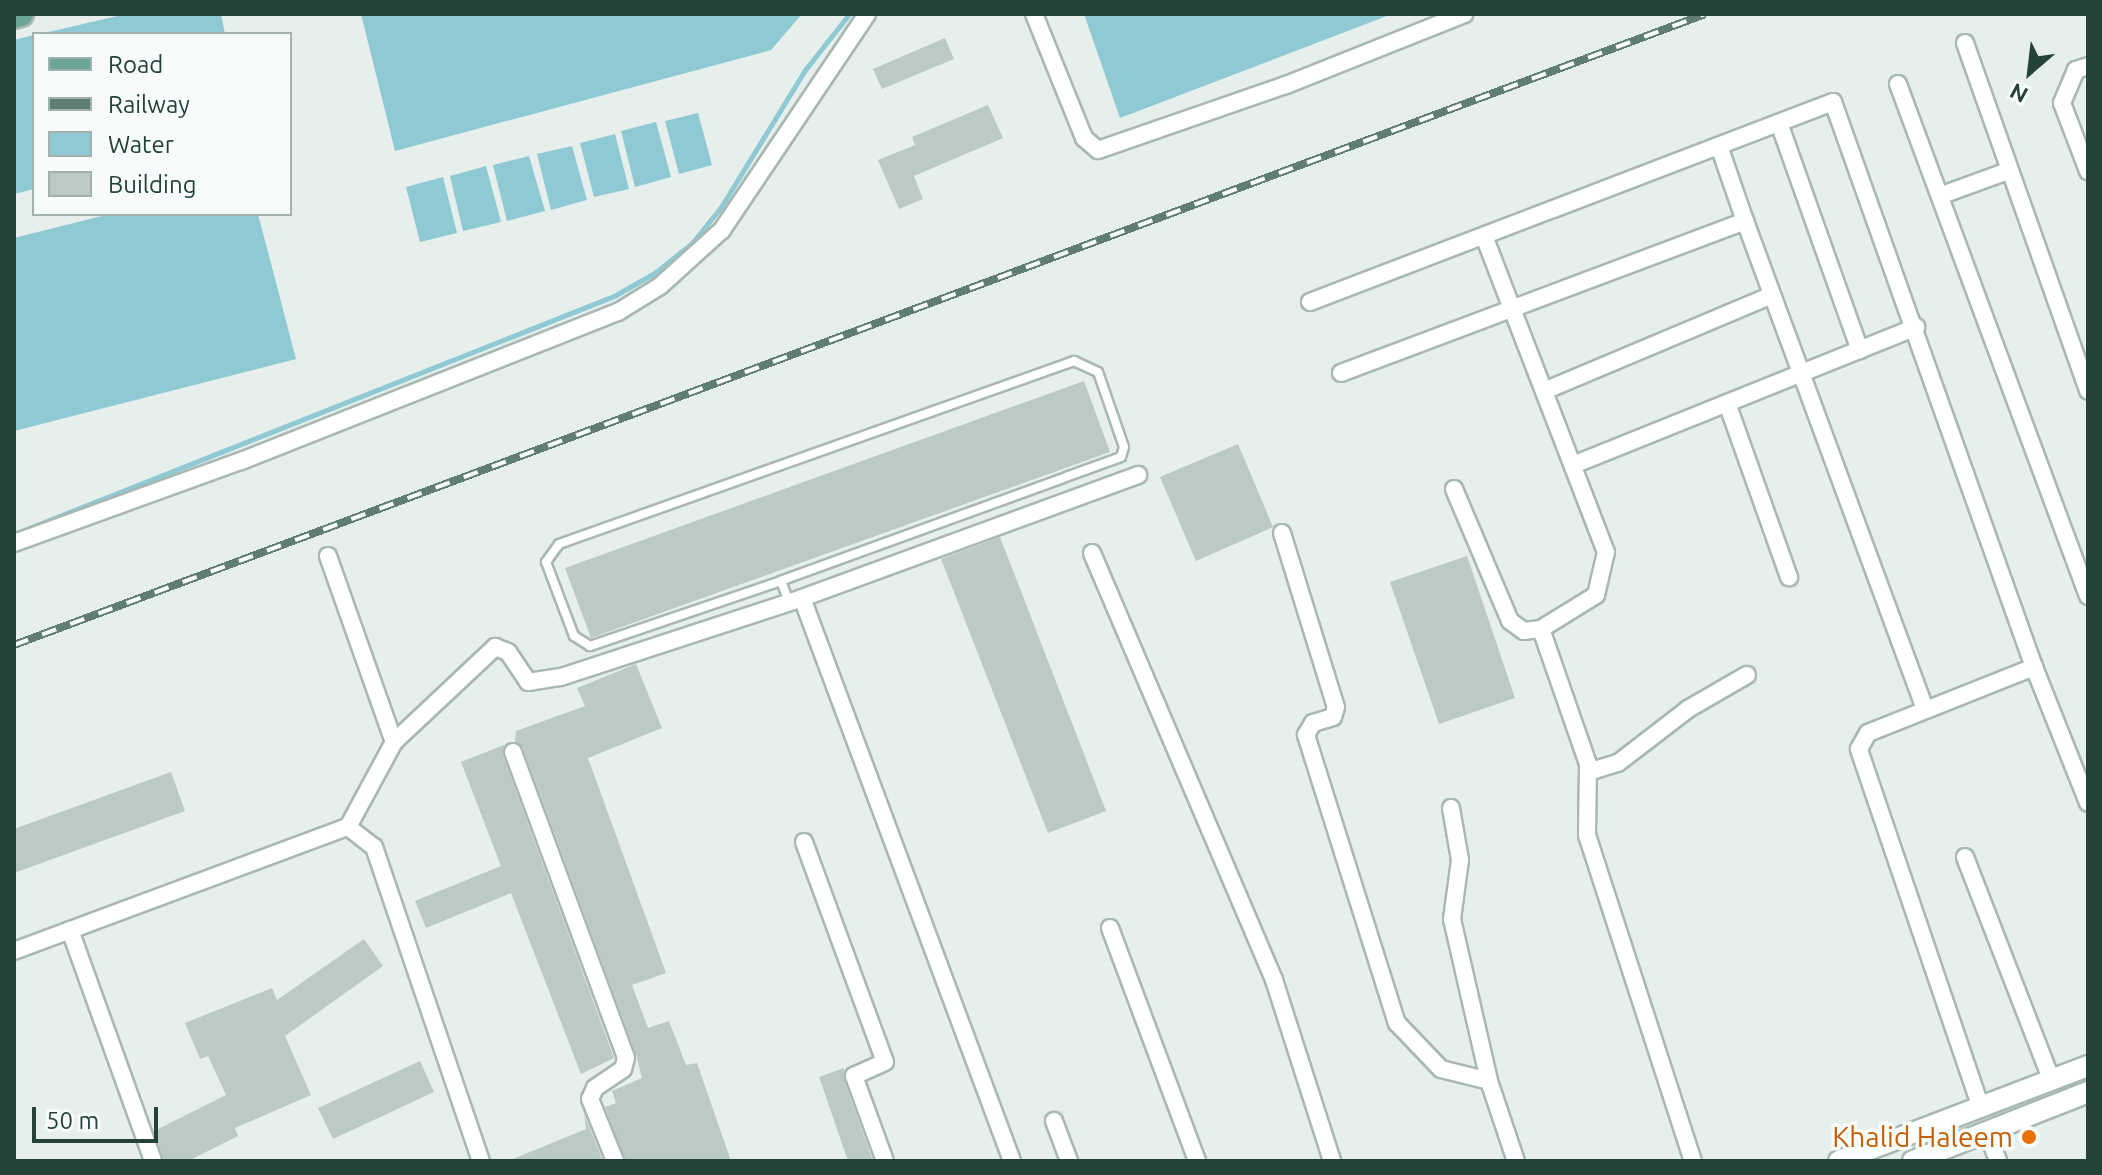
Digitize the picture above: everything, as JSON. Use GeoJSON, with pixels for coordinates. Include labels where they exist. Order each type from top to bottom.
{"type":"FeatureCollection","features":[{"type":"Feature","properties":{"kind":"main road"},"geometry":{"type":"LineString","coordinates":[[14,16],[21,14]]}},
{"type":"Feature","properties":{"kind":"street"},"geometry":{"type":"LineString","coordinates":[[14,543],[241,461],[618,312],[660,286],[698,258],[722,230],[867,14]]}},
{"type":"Feature","properties":{"kind":"street"},"geometry":{"type":"LineString","coordinates":[[1034,14],[1084,138],[1098,150],[1286,85],[1464,14]]}},
{"type":"Feature","properties":{"kind":"street"},"geometry":{"type":"LineString","coordinates":[[1965,43],[2088,391]]}},
{"type":"Feature","properties":{"kind":"street"},"geometry":{"type":"LineString","coordinates":[[2088,66],[2076,70],[2062,103],[2088,171]]}},
{"type":"Feature","properties":{"kind":"street"},"geometry":{"type":"LineString","coordinates":[[1898,84],[1942,195],[2088,596]]}},
{"type":"Feature","properties":{"kind":"street"},"geometry":{"type":"LineString","coordinates":[[1310,302],[1833,102],[1916,327],[2034,667],[2088,803]]}},
{"type":"Feature","properties":{"kind":"street"},"geometry":{"type":"LineString","coordinates":[[1779,123],[1860,350]]}},
{"type":"Feature","properties":{"kind":"street"},"geometry":{"type":"LineString","coordinates":[[1719,146],[1925,709]]}},
{"type":"Feature","properties":{"kind":"street"},"geometry":{"type":"LineString","coordinates":[[1942,195],[2008,171]]}},
{"type":"Feature","properties":{"kind":"street"},"geometry":{"type":"LineString","coordinates":[[1341,373],[1745,221]]}},
{"type":"Feature","properties":{"kind":"street"},"geometry":{"type":"LineString","coordinates":[[1454,489],[1510,621],[1524,631],[1541,629],[1596,595],[1604,573],[1606,552],[1484,236]]}},
{"type":"Feature","properties":{"kind":"street"},"geometry":{"type":"LineString","coordinates":[[1544,391],[1772,295]]}},
{"type":"Feature","properties":{"kind":"street"},"geometry":{"type":"LineString","coordinates":[[1573,465],[1916,327]]}},
{"type":"Feature","properties":{"kind":"street"},"geometry":{"type":"LineString","coordinates":[[1727,403],[1789,577]]}},
{"type":"Feature","properties":{"kind":"street"},"geometry":{"type":"LineString","coordinates":[[14,951],[348,827],[394,742],[495,647],[508,652],[521,676],[532,683],[796,601],[1138,475]]}},
{"type":"Feature","properties":{"kind":"street"},"geometry":{"type":"LineString","coordinates":[[1282,533],[1336,707],[1333,717],[1313,723],[1306,735],[1397,1023],[1441,1069],[1489,1081]]}},
{"type":"Feature","properties":{"kind":"street"},"geometry":{"type":"LineString","coordinates":[[1092,553],[1274,980],[1332,1161]]}},
{"type":"Feature","properties":{"kind":"street"},"geometry":{"type":"LineString","coordinates":[[328,556],[394,742]]}},
{"type":"Feature","properties":{"kind":"street"},"geometry":{"type":"LineString","coordinates":[[796,601],[1012,1161]]}},
{"type":"Feature","properties":{"kind":"street"},"geometry":{"type":"LineString","coordinates":[[1541,629],[1588,772],[1587,835],[1693,1161]]}},
{"type":"Feature","properties":{"kind":"street"},"geometry":{"type":"LineString","coordinates":[[1980,1105],[1859,749],[1868,733],[2034,667]]}},
{"type":"Feature","properties":{"kind":"street"},"geometry":{"type":"LineString","coordinates":[[1588,772],[1618,763],[1688,709],[1747,675]]}},
{"type":"Feature","properties":{"kind":"street"},"geometry":{"type":"LineString","coordinates":[[513,752],[626,1058],[623,1069],[595,1088],[590,1099],[615,1161]]}},
{"type":"Feature","properties":{"kind":"street"},"geometry":{"type":"LineString","coordinates":[[1451,808],[1460,860],[1452,919],[1489,1081],[1516,1161]]}},
{"type":"Feature","properties":{"kind":"street"},"geometry":{"type":"LineString","coordinates":[[348,827],[374,847],[481,1161]]}},
{"type":"Feature","properties":{"kind":"street"},"geometry":{"type":"LineString","coordinates":[[804,842],[885,1062],[854,1076],[885,1161]]}},
{"type":"Feature","properties":{"kind":"street"},"geometry":{"type":"LineString","coordinates":[[1965,857],[2051,1079]]}},
{"type":"Feature","properties":{"kind":"street"},"geometry":{"type":"LineString","coordinates":[[1110,928],[1197,1161]]}},
{"type":"Feature","properties":{"kind":"street"},"geometry":{"type":"LineString","coordinates":[[70,930],[153,1161]]}},
{"type":"Feature","properties":{"kind":"street"},"geometry":{"type":"LineString","coordinates":[[1839,1161],[2088,1066]]}},
{"type":"Feature","properties":{"kind":"street"},"geometry":{"type":"LineString","coordinates":[[1913,1161],[2088,1092]]}},
{"type":"Feature","properties":{"kind":"street"},"geometry":{"type":"LineString","coordinates":[[1054,1121],[1069,1161]]}},
{"type":"Feature","properties":{"kind":"street"},"geometry":{"type":"LineString","coordinates":[[1987,1132],[1998,1161]]}},
{"type":"Feature","properties":{"kind":"lane"},"geometry":{"type":"LineString","coordinates":[[1074,361],[1098,372],[1124,447],[1121,457],[781,581],[590,646],[574,636],[546,562],[559,544],[1074,361]]}},
{"type":"Feature","properties":{"kind":"lane"},"geometry":{"type":"LineString","coordinates":[[781,581],[796,601]]}},
{"type":"Feature","properties":{"kind":"water"},"geometry":{"type":"Polygon","coordinates":[[[126,14],[221,14],[225,32],[49,32],[126,14]]]}},
{"type":"Feature","properties":{"kind":"water"},"geometry":{"type":"Polygon","coordinates":[[[361,14],[802,14],[771,50],[395,151],[361,14]]]}},
{"type":"Feature","properties":{"kind":"water"},"geometry":{"type":"Polygon","coordinates":[[[1084,14],[1392,14],[1120,118],[1084,14]]]}},
{"type":"Feature","properties":{"kind":"water"},"geometry":{"type":"Polygon","coordinates":[[[32,36],[32,190],[14,194],[14,40],[32,36]]]}},
{"type":"Feature","properties":{"kind":"water"},"geometry":{"type":"Polygon","coordinates":[[[698,113],[712,165],[679,174],[665,121],[698,113]]]}},
{"type":"Feature","properties":{"kind":"water"},"geometry":{"type":"Polygon","coordinates":[[[656,122],[671,177],[635,187],[621,131],[656,122]]]}},
{"type":"Feature","properties":{"kind":"water"},"geometry":{"type":"Polygon","coordinates":[[[615,134],[629,189],[594,197],[580,143],[615,134]]]}},
{"type":"Feature","properties":{"kind":"water"},"geometry":{"type":"Polygon","coordinates":[[[572,146],[587,200],[551,210],[537,154],[572,146]]]}},
{"type":"Feature","properties":{"kind":"water"},"geometry":{"type":"Polygon","coordinates":[[[529,156],[545,211],[507,221],[493,165],[529,156]]]}},
{"type":"Feature","properties":{"kind":"water"},"geometry":{"type":"Polygon","coordinates":[[[486,166],[501,222],[463,231],[450,176],[486,166]]]}},
{"type":"Feature","properties":{"kind":"water"},"geometry":{"type":"Polygon","coordinates":[[[443,177],[457,233],[420,242],[406,187],[443,177]]]}},
{"type":"Feature","properties":{"kind":"water"},"geometry":{"type":"Polygon","coordinates":[[[102,216],[259,216],[296,359],[14,431],[14,238],[102,216]]]}},
{"type":"Feature","properties":{"kind":"building"},"geometry":{"type":"Polygon","coordinates":[[[945,38],[954,59],[882,89],[873,69],[945,38]]]}},
{"type":"Feature","properties":{"kind":"building"},"geometry":{"type":"Polygon","coordinates":[[[988,105],[1003,138],[914,176],[923,199],[899,209],[878,160],[915,145],[912,137],[988,105]]]}},
{"type":"Feature","properties":{"kind":"building"},"geometry":{"type":"Polygon","coordinates":[[[1084,381],[1110,452],[591,638],[565,568],[1084,381]]]}},
{"type":"Feature","properties":{"kind":"building"},"geometry":{"type":"Polygon","coordinates":[[[1238,444],[1273,527],[1196,561],[1160,477],[1238,444]]]}},
{"type":"Feature","properties":{"kind":"building"},"geometry":{"type":"Polygon","coordinates":[[[1000,537],[1106,811],[1048,833],[941,559],[1000,537]]]}},
{"type":"Feature","properties":{"kind":"building"},"geometry":{"type":"Polygon","coordinates":[[[1467,556],[1515,698],[1439,724],[1390,582],[1467,556]]]}},
{"type":"Feature","properties":{"kind":"building"},"geometry":{"type":"Polygon","coordinates":[[[636,664],[662,728],[588,758],[666,973],[632,985],[648,1028],[669,1021],[686,1065],[697,1063],[731,1161],[626,1161],[605,1107],[616,1103],[612,1091],[642,1078],[636,1054],[523,748],[515,741],[516,731],[585,706],[577,688],[636,664]]]}},
{"type":"Feature","properties":{"kind":"building"},"geometry":{"type":"Polygon","coordinates":[[[504,745],[503,756],[614,1058],[581,1074],[511,893],[426,928],[415,901],[501,866],[461,762],[504,745]]]}},
{"type":"Feature","properties":{"kind":"building"},"geometry":{"type":"Polygon","coordinates":[[[171,772],[185,811],[14,873],[14,829],[171,772]]]}},
{"type":"Feature","properties":{"kind":"building"},"geometry":{"type":"Polygon","coordinates":[[[364,939],[383,966],[285,1036],[311,1095],[235,1128],[238,1136],[188,1161],[164,1161],[154,1131],[226,1095],[208,1056],[200,1059],[185,1023],[272,988],[277,1000],[364,939]]]}},
{"type":"Feature","properties":{"kind":"building"},"geometry":{"type":"Polygon","coordinates":[[[420,1061],[434,1092],[333,1139],[318,1108],[420,1061]]]}},
{"type":"Feature","properties":{"kind":"building"},"geometry":{"type":"Polygon","coordinates":[[[844,1068],[844,1080],[873,1161],[848,1161],[819,1077],[844,1068]]]}},
{"type":"Feature","properties":{"kind":"building"},"geometry":{"type":"Polygon","coordinates":[[[584,1114],[603,1161],[508,1161],[586,1129],[584,1114]]]}},
{"type":"Feature","properties":{"kind":"waterway"},"geometry":{"type":"LineString","coordinates":[[14,534],[614,296],[656,272],[692,243],[721,207],[805,70],[849,14]]}},
{"type":"Feature","properties":{"kind":"railway"},"geometry":{"type":"LineString","coordinates":[[14,645],[1705,14]]}},
{"type":"Feature","properties":{"kind":"place","name":"Khalid Haleem"},"geometry":{"type":"Point","coordinates":[2029,1137]}}]}
